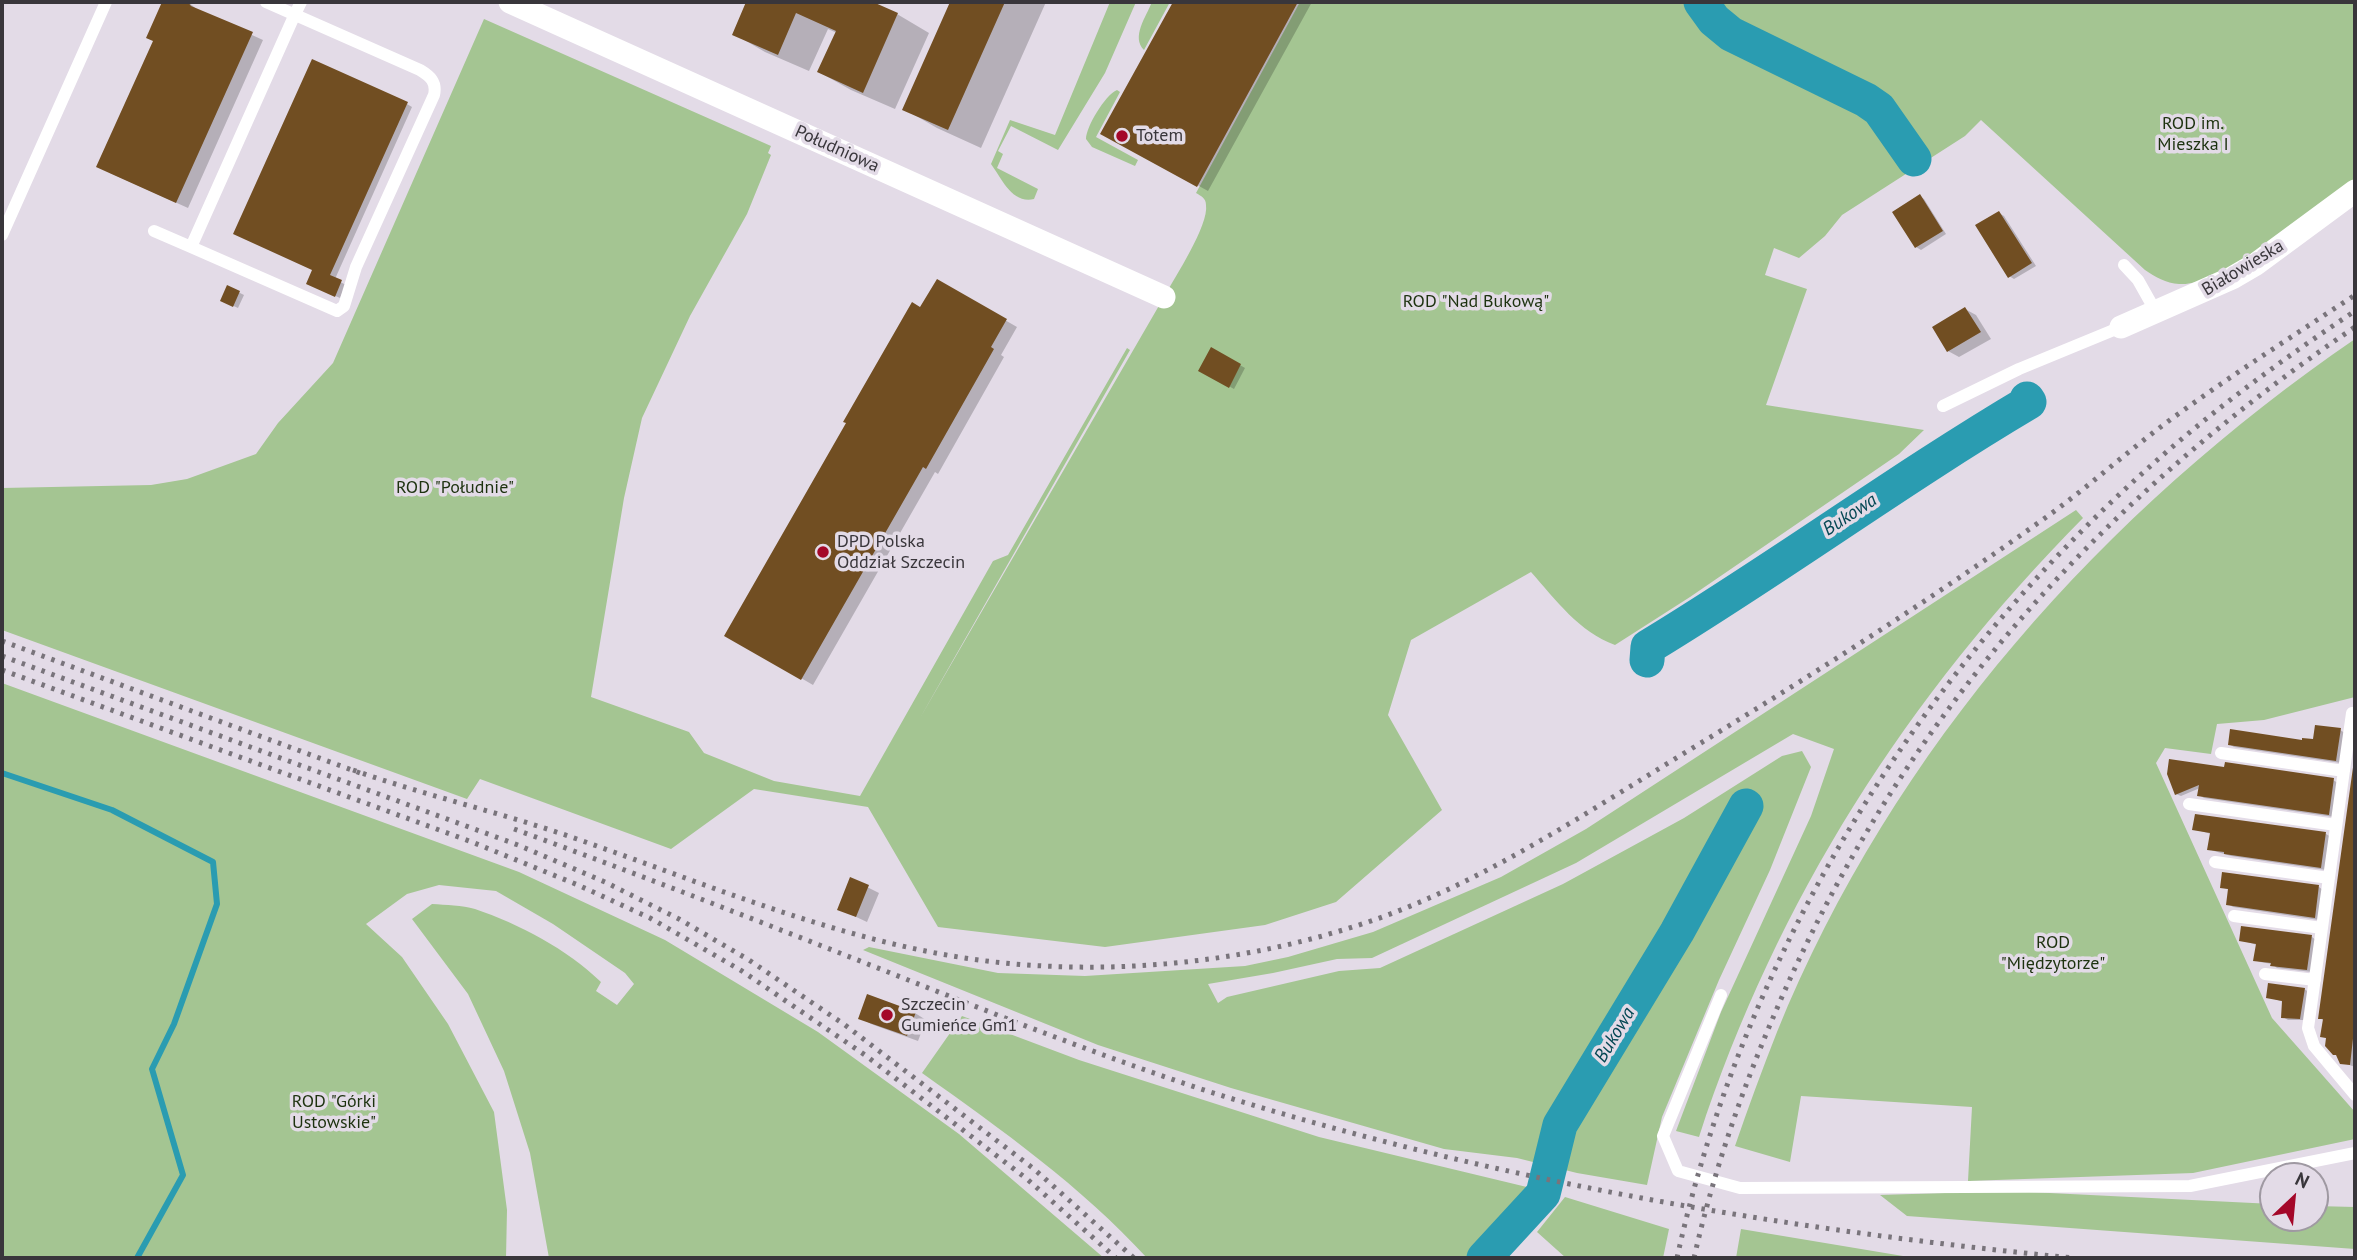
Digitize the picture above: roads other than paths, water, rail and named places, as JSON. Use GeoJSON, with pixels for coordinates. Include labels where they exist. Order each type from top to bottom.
{"type":"FeatureCollection","features":[{"type":"Feature","properties":{"kind":"street","name":"Południowa"},"geometry":{"type":"LineString","coordinates":[[510,2],[1164,297]]}},
{"type":"Feature","properties":{"kind":"street","name":"Białowieska"},"geometry":{"type":"LineString","coordinates":[[2121,327],[2210,290],[2256,264],[2355,191]]}},
{"type":"Feature","properties":{"kind":"lane"},"geometry":{"type":"LineString","coordinates":[[2,235],[106,2]]}},
{"type":"Feature","properties":{"kind":"lane"},"geometry":{"type":"LineString","coordinates":[[153,231],[331,309],[341,310],[344,306],[356,267],[435,89],[432,78],[421,70],[266,2]]}},
{"type":"Feature","properties":{"kind":"lane"},"geometry":{"type":"LineString","coordinates":[[191,247],[301,2]]}},
{"type":"Feature","properties":{"kind":"lane"},"geometry":{"type":"LineString","coordinates":[[2124,265],[2137,280],[2156,312]]}},
{"type":"Feature","properties":{"kind":"lane"},"geometry":{"type":"LineString","coordinates":[[1943,406],[2010,373],[2121,327]]}},
{"type":"Feature","properties":{"kind":"lane"},"geometry":{"type":"LineString","coordinates":[[2351,713],[2308,1028],[2314,1046],[2355,1095]]}},
{"type":"Feature","properties":{"kind":"lane"},"geometry":{"type":"LineString","coordinates":[[2221,753],[2344,771]]}},
{"type":"Feature","properties":{"kind":"lane"},"geometry":{"type":"LineString","coordinates":[[2189,804],[2336,825]]}},
{"type":"Feature","properties":{"kind":"lane"},"geometry":{"type":"LineString","coordinates":[[2215,862],[2329,878]]}},
{"type":"Feature","properties":{"kind":"lane"},"geometry":{"type":"LineString","coordinates":[[2234,916],[2322,928]]}},
{"type":"Feature","properties":{"kind":"lane"},"geometry":{"type":"LineString","coordinates":[[2266,974],[2315,980]]}},
{"type":"Feature","properties":{"kind":"lane"},"geometry":{"type":"LineString","coordinates":[[1721,995],[1663,1136],[1678,1171],[1740,1188],[2190,1186],[2355,1153]]}},
{"type":"Feature","properties":{"kind":"waterway","name":"Bukowa"},"geometry":{"type":"LineString","coordinates":[[1701,2],[1714,20],[1731,34],[1866,100],[1879,109],[1914,159]]}},
{"type":"Feature","properties":{"kind":"waterway","name":"Bukowa"},"geometry":{"type":"LineString","coordinates":[[1647,660],[1648,647],[2029,402],[2027,399]]}},
{"type":"Feature","properties":{"kind":"waterway"},"geometry":{"type":"LineString","coordinates":[[2,773],[112,810],[213,862],[217,904],[174,1024],[152,1069],[183,1175],[137,1258]]}},
{"type":"Feature","properties":{"kind":"waterway","name":"Bukowa"},"geometry":{"type":"LineString","coordinates":[[1484,1258],[1543,1194],[1560,1125],[1677,932],[1746,806]]}},
{"type":"Feature","properties":{"kind":"railway"},"geometry":{"type":"LineString","coordinates":[[353,770],[549,830],[788,914],[894,944],[949,955],[1050,966],[1142,966],[1188,962],[1279,947],[1368,922],[1408,907],[1448,890],[1525,850],[1811,674],[1948,585],[2055,511],[2193,404],[2355,295]]}},
{"type":"Feature","properties":{"kind":"railway"},"geometry":{"type":"LineString","coordinates":[[1677,1258],[1706,1147],[1745,1039],[1792,934],[1847,833],[1909,737],[1979,645],[2055,559],[2136,479],[2242,391],[2355,311]]}},
{"type":"Feature","properties":{"kind":"railway"},"geometry":{"type":"LineString","coordinates":[[1694,1258],[1729,1134],[1775,1013],[1825,907],[1881,808],[1944,714],[2014,627],[2090,545],[2172,468],[2261,395],[2355,327]]}},
{"type":"Feature","properties":{"kind":"railway"},"geometry":{"type":"LineString","coordinates":[[2,641],[360,773]]}},
{"type":"Feature","properties":{"kind":"railway"},"geometry":{"type":"LineString","coordinates":[[2,656],[518,845],[605,882],[679,919],[749,960],[845,1025],[1034,1169],[1134,1258]]}},
{"type":"Feature","properties":{"kind":"railway"},"geometry":{"type":"LineString","coordinates":[[2,670],[472,842],[650,918],[742,971],[865,1055],[1027,1179],[1116,1258]]}},
{"type":"Feature","properties":{"kind":"railway"},"geometry":{"type":"LineString","coordinates":[[514,829],[1083,1047],[1201,1089],[1308,1121],[1524,1174],[1743,1216],[2073,1258]]}},
{"type":"Feature","properties":{"kind":"place","name":"Totem"},"geometry":{"type":"Point","coordinates":[1122,136]}},
{"type":"Feature","properties":{"kind":"place","name":"DPD Polska Oddział Szczecin"},"geometry":{"type":"Point","coordinates":[823,552]}},
{"type":"Feature","properties":{"kind":"place","name":"Szczecin Gumieńce Gm1"},"geometry":{"type":"Point","coordinates":[887,1015]}},
{"type":"Feature","properties":{"kind":"park label","name":"ROD im. Mieszka I"},"geometry":{"type":"Point","coordinates":[2193,134]}},
{"type":"Feature","properties":{"kind":"park label","name":"ROD \"Nad Bukową\""},"geometry":{"type":"Point","coordinates":[1476,302]}},
{"type":"Feature","properties":{"kind":"park label","name":"ROD \"Południe\""},"geometry":{"type":"Point","coordinates":[455,488]}},
{"type":"Feature","properties":{"kind":"park label","name":"ROD \"Międzytorze\""},"geometry":{"type":"Point","coordinates":[2053,953]}},
{"type":"Feature","properties":{"kind":"park label","name":"ROD \"Górki Ustowskie\""},"geometry":{"type":"Point","coordinates":[334,1112]}}]}
